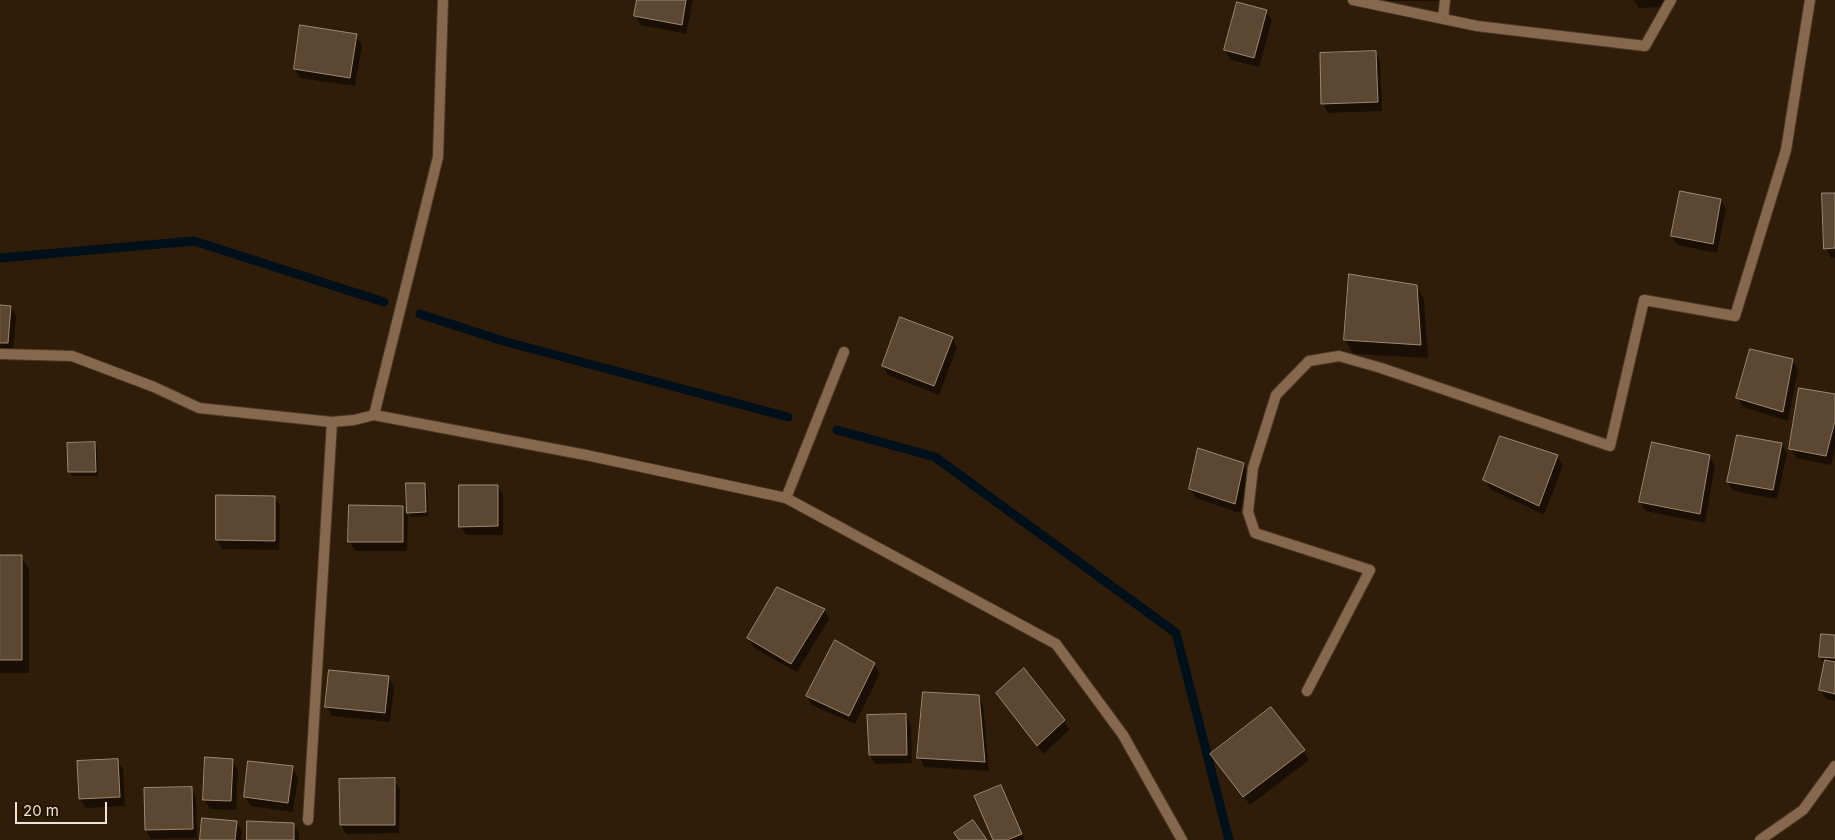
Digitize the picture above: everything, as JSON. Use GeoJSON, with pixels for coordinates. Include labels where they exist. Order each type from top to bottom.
{"type":"FeatureCollection","features":[{"type":"Feature","properties":{"kind":"street"},"geometry":{"type":"LineString","coordinates":[[374,415],[438,158],[443,0]]}},
{"type":"Feature","properties":{"kind":"street"},"geometry":{"type":"LineString","coordinates":[[1353,0],[1477,26],[1645,46],[1671,0]]}},
{"type":"Feature","properties":{"kind":"street"},"geometry":{"type":"LineString","coordinates":[[1443,19],[1445,0]]}},
{"type":"Feature","properties":{"kind":"street"},"geometry":{"type":"LineString","coordinates":[[1307,691],[1370,570],[1255,533],[1248,512],[1253,468],[1276,395],[1309,361],[1339,356],[1381,368],[1610,446],[1644,300],[1735,316],[1786,150],[1810,0]]}},
{"type":"Feature","properties":{"kind":"street"},"geometry":{"type":"LineString","coordinates":[[786,498],[844,352]]}},
{"type":"Feature","properties":{"kind":"street"},"geometry":{"type":"LineString","coordinates":[[0,354],[72,356],[154,387],[200,408],[332,422],[354,420],[374,415],[586,455],[786,498],[1056,644],[1123,736],[1182,840]]}},
{"type":"Feature","properties":{"kind":"street"},"geometry":{"type":"LineString","coordinates":[[308,820],[332,422]]}},
{"type":"Feature","properties":{"kind":"street"},"geometry":{"type":"LineString","coordinates":[[1760,840],[1803,810],[1835,766]]}},
{"type":"Feature","properties":{"kind":"building"},"geometry":{"type":"Polygon","coordinates":[[[637,0],[686,0],[682,25],[634,16],[637,0]]]}},
{"type":"Feature","properties":{"kind":"building"},"geometry":{"type":"Polygon","coordinates":[[[1237,2],[1267,10],[1254,58],[1224,50],[1237,2]]]}},
{"type":"Feature","properties":{"kind":"building"},"geometry":{"type":"Polygon","coordinates":[[[300,25],[357,34],[350,78],[294,69],[300,25]]]}},
{"type":"Feature","properties":{"kind":"building"},"geometry":{"type":"Polygon","coordinates":[[[1376,51],[1378,102],[1321,104],[1320,53],[1376,51]]]}},
{"type":"Feature","properties":{"kind":"building"},"geometry":{"type":"Polygon","coordinates":[[[1680,191],[1721,199],[1713,244],[1671,236],[1680,191]]]}},
{"type":"Feature","properties":{"kind":"building"},"geometry":{"type":"Polygon","coordinates":[[[1822,193],[1835,193],[1835,248],[1824,249],[1822,193]]]}},
{"type":"Feature","properties":{"kind":"building"},"geometry":{"type":"Polygon","coordinates":[[[1349,274],[1417,285],[1421,345],[1344,340],[1349,274]]]}},
{"type":"Feature","properties":{"kind":"building"},"geometry":{"type":"Polygon","coordinates":[[[0,305],[11,306],[8,343],[0,343],[0,305]]]}},
{"type":"Feature","properties":{"kind":"building"},"geometry":{"type":"Polygon","coordinates":[[[900,317],[953,337],[934,386],[882,366],[900,317]]]}},
{"type":"Feature","properties":{"kind":"building"},"geometry":{"type":"Polygon","coordinates":[[[1750,349],[1793,359],[1783,412],[1736,398],[1750,349]]]}},
{"type":"Feature","properties":{"kind":"building"},"geometry":{"type":"Polygon","coordinates":[[[1799,388],[1835,394],[1835,421],[1826,456],[1789,449],[1799,388]]]}},
{"type":"Feature","properties":{"kind":"building"},"geometry":{"type":"Polygon","coordinates":[[[1737,435],[1782,443],[1773,490],[1727,482],[1737,435]]]}},
{"type":"Feature","properties":{"kind":"building"},"geometry":{"type":"Polygon","coordinates":[[[1500,436],[1558,455],[1539,506],[1483,480],[1500,436]]]}},
{"type":"Feature","properties":{"kind":"building"},"geometry":{"type":"Polygon","coordinates":[[[95,442],[96,472],[68,472],[67,443],[95,442]]]}},
{"type":"Feature","properties":{"kind":"building"},"geometry":{"type":"Polygon","coordinates":[[[1652,442],[1710,455],[1700,514],[1639,502],[1652,442]]]}},
{"type":"Feature","properties":{"kind":"building"},"geometry":{"type":"Polygon","coordinates":[[[1198,448],[1244,463],[1235,504],[1189,489],[1198,448]]]}},
{"type":"Feature","properties":{"kind":"building"},"geometry":{"type":"Polygon","coordinates":[[[406,483],[425,483],[426,512],[407,513],[406,483]]]}},
{"type":"Feature","properties":{"kind":"building"},"geometry":{"type":"Polygon","coordinates":[[[459,485],[498,485],[498,526],[459,527],[459,485]]]}},
{"type":"Feature","properties":{"kind":"building"},"geometry":{"type":"Polygon","coordinates":[[[216,495],[275,496],[275,541],[216,540],[216,495]]]}},
{"type":"Feature","properties":{"kind":"building"},"geometry":{"type":"Polygon","coordinates":[[[349,505],[403,506],[403,542],[348,542],[349,505]]]}},
{"type":"Feature","properties":{"kind":"building"},"geometry":{"type":"Polygon","coordinates":[[[0,555],[22,555],[22,660],[0,660],[0,555]]]}},
{"type":"Feature","properties":{"kind":"building"},"geometry":{"type":"Polygon","coordinates":[[[777,587],[825,609],[791,664],[747,638],[777,587]]]}},
{"type":"Feature","properties":{"kind":"building"},"geometry":{"type":"Polygon","coordinates":[[[1821,634],[1835,635],[1835,658],[1819,657],[1821,634]]]}},
{"type":"Feature","properties":{"kind":"building"},"geometry":{"type":"Polygon","coordinates":[[[835,640],[875,663],[849,716],[806,696],[835,640]]]}},
{"type":"Feature","properties":{"kind":"building"},"geometry":{"type":"Polygon","coordinates":[[[1825,660],[1835,662],[1835,694],[1819,690],[1825,660]]]}},
{"type":"Feature","properties":{"kind":"building"},"geometry":{"type":"Polygon","coordinates":[[[1024,668],[1065,720],[1037,746],[996,693],[1024,668]]]}},
{"type":"Feature","properties":{"kind":"building"},"geometry":{"type":"Polygon","coordinates":[[[329,670],[389,676],[385,713],[325,707],[329,670]]]}},
{"type":"Feature","properties":{"kind":"building"},"geometry":{"type":"Polygon","coordinates":[[[923,692],[979,695],[985,762],[917,758],[923,692]]]}},
{"type":"Feature","properties":{"kind":"building"},"geometry":{"type":"Polygon","coordinates":[[[1271,707],[1305,750],[1243,797],[1210,754],[1271,707]]]}},
{"type":"Feature","properties":{"kind":"building"},"geometry":{"type":"Polygon","coordinates":[[[906,714],[907,755],[869,755],[867,715],[906,714]]]}},
{"type":"Feature","properties":{"kind":"building"},"geometry":{"type":"Polygon","coordinates":[[[205,757],[233,759],[231,801],[203,800],[205,757]]]}},
{"type":"Feature","properties":{"kind":"building"},"geometry":{"type":"Polygon","coordinates":[[[118,759],[120,797],[79,799],[77,761],[118,759]]]}},
{"type":"Feature","properties":{"kind":"building"},"geometry":{"type":"Polygon","coordinates":[[[248,761],[293,766],[288,803],[244,797],[248,761]]]}},
{"type":"Feature","properties":{"kind":"building"},"geometry":{"type":"Polygon","coordinates":[[[395,778],[395,825],[340,825],[339,779],[395,778]]]}},
{"type":"Feature","properties":{"kind":"building"},"geometry":{"type":"Polygon","coordinates":[[[1001,785],[1022,834],[1007,840],[993,840],[974,796],[1001,785]]]}},
{"type":"Feature","properties":{"kind":"building"},"geometry":{"type":"Polygon","coordinates":[[[192,787],[193,829],[145,830],[144,788],[192,787]]]}},
{"type":"Feature","properties":{"kind":"building"},"geometry":{"type":"Polygon","coordinates":[[[202,818],[237,821],[235,840],[200,840],[202,818]]]}},
{"type":"Feature","properties":{"kind":"building"},"geometry":{"type":"Polygon","coordinates":[[[973,820],[987,840],[959,840],[954,833],[973,820]]]}},
{"type":"Feature","properties":{"kind":"building"},"geometry":{"type":"Polygon","coordinates":[[[247,821],[294,823],[294,840],[247,840],[247,821]]]}},
{"type":"Feature","properties":{"kind":"waterway"},"geometry":{"type":"LineString","coordinates":[[0,258],[194,241],[384,302]]}},
{"type":"Feature","properties":{"kind":"waterway"},"geometry":{"type":"LineString","coordinates":[[420,314],[503,341],[788,417]]}},
{"type":"Feature","properties":{"kind":"waterway"},"geometry":{"type":"LineString","coordinates":[[837,430],[935,457],[1176,633],[1229,840]]}}]}
